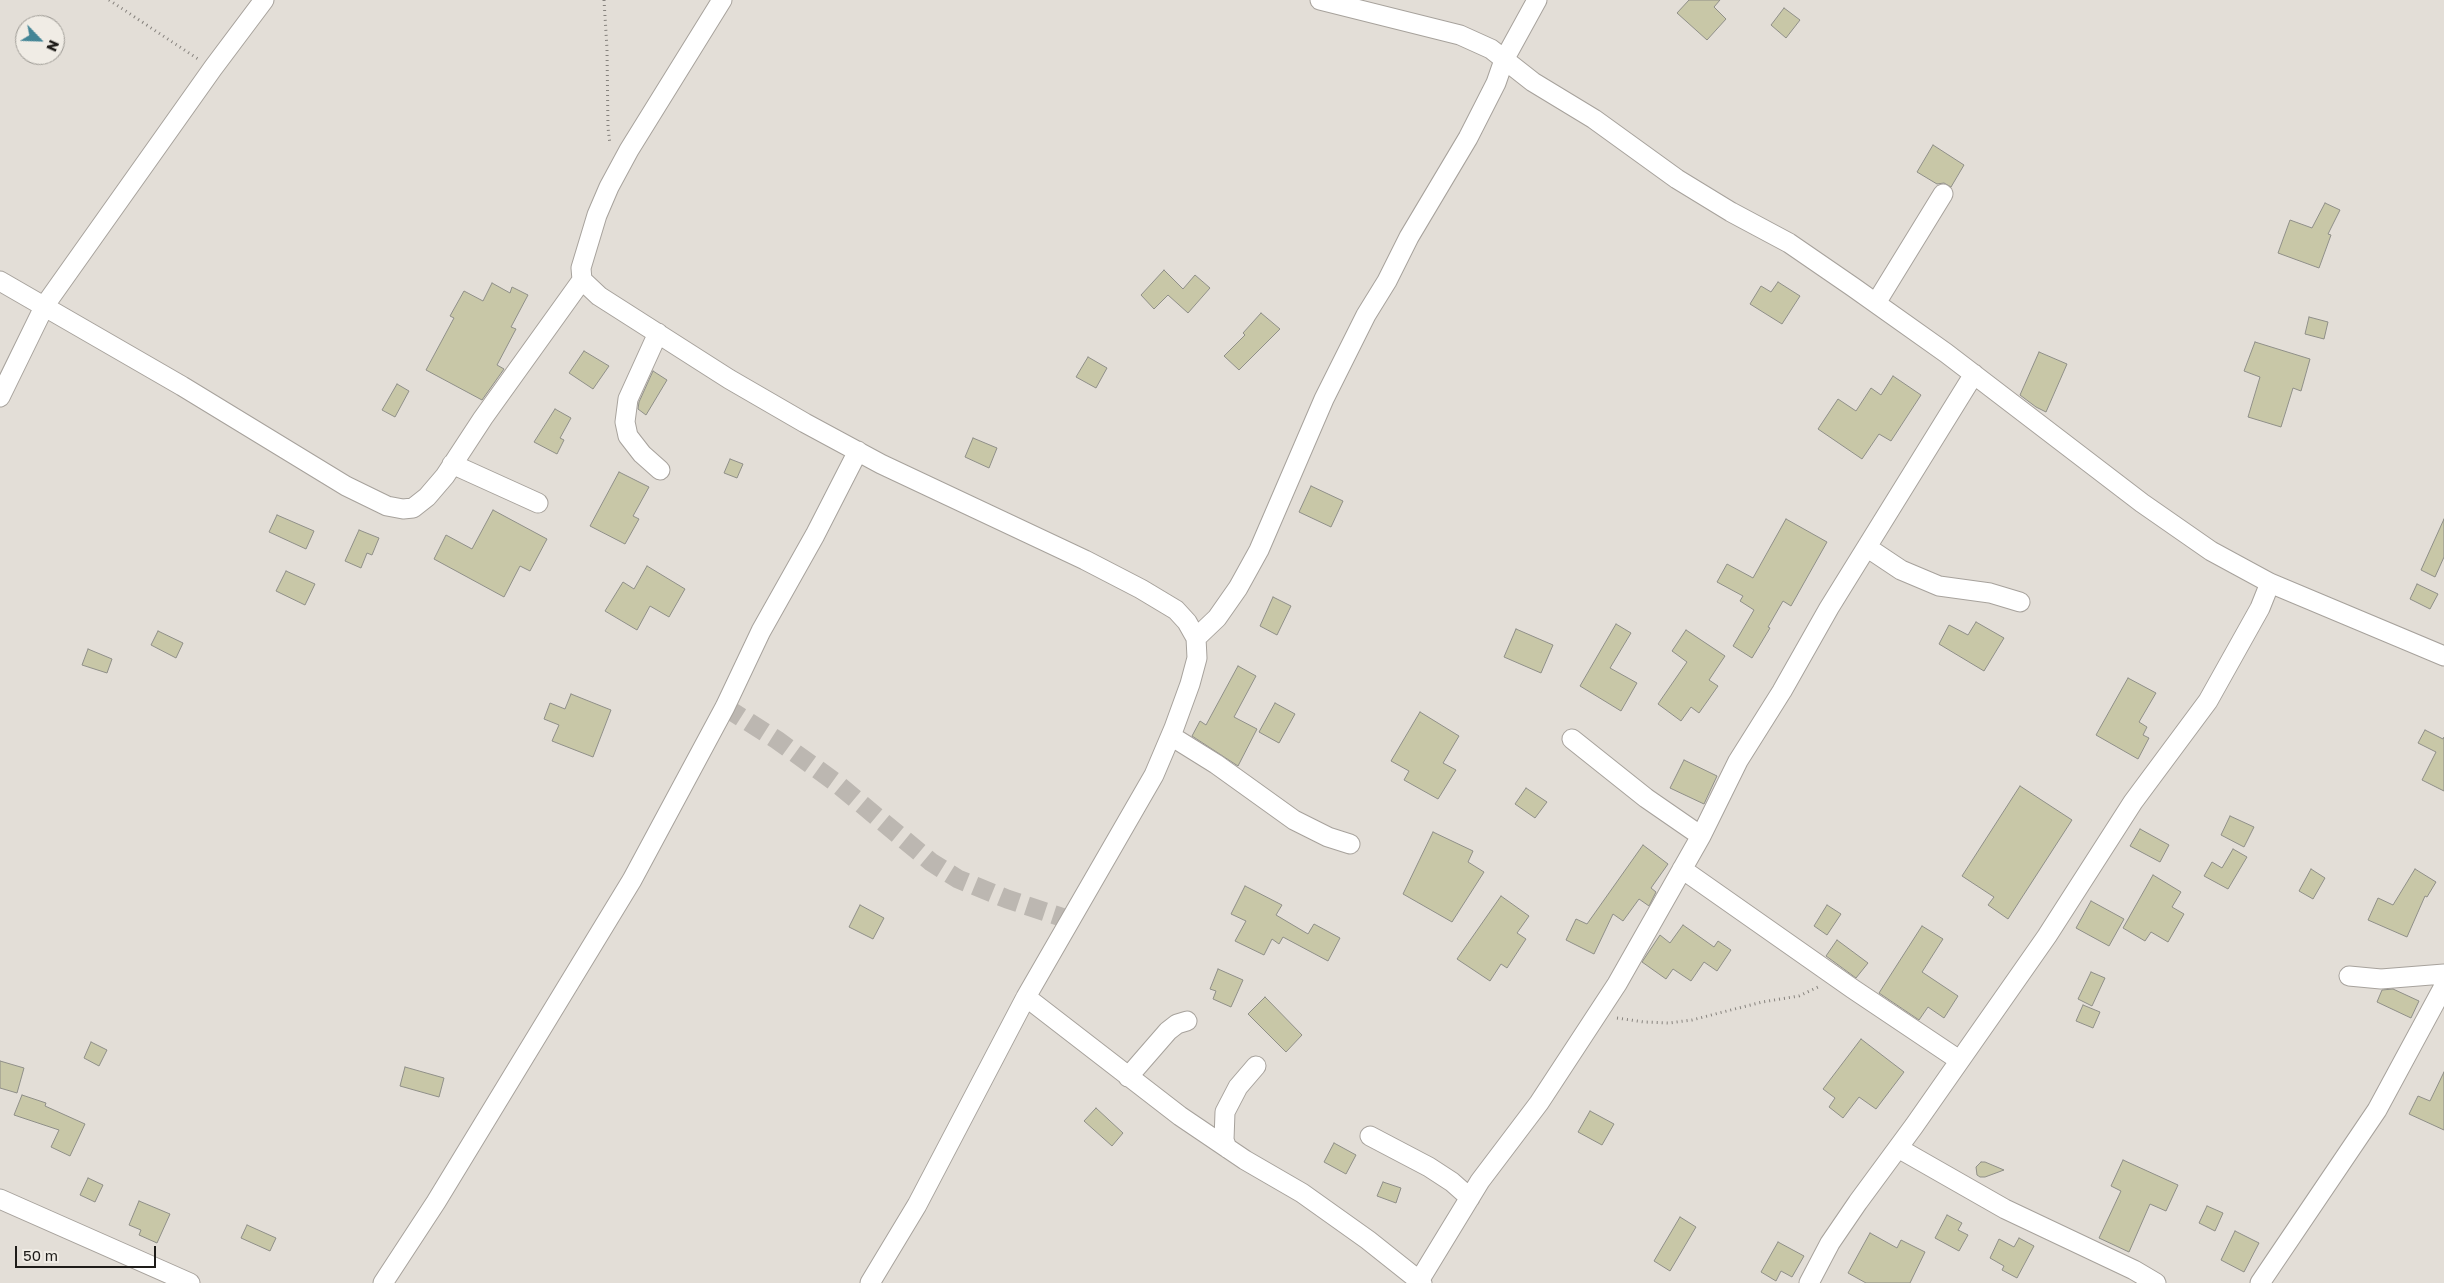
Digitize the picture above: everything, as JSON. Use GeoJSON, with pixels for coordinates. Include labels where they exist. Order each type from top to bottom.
{"type":"FeatureCollection","features":[{"type":"Feature","properties":{"kind":"street"},"geometry":{"type":"LineString","coordinates":[[0,397],[45,306],[213,68],[264,0]]}},
{"type":"Feature","properties":{"kind":"street"},"geometry":{"type":"LineString","coordinates":[[0,281],[346,486],[387,506],[403,509],[413,508],[427,498],[582,280],[581,268],[597,215],[615,176],[629,150],[722,0]]}},
{"type":"Feature","properties":{"kind":"street"},"geometry":{"type":"LineString","coordinates":[[1320,0],[1460,35],[1491,49],[1504,60],[1677,179],[1789,244],[1876,302],[1974,374],[2157,514],[2211,552],[2270,582],[2444,656]]}},
{"type":"Feature","properties":{"kind":"street"},"geometry":{"type":"LineString","coordinates":[[1196,638],[1222,611],[1238,588],[1259,550],[1324,399],[1409,237],[1468,138],[1496,83],[1504,60],[1536,0]]}},
{"type":"Feature","properties":{"kind":"street"},"geometry":{"type":"LineString","coordinates":[[1876,302],[1943,194]]}},
{"type":"Feature","properties":{"kind":"street"},"geometry":{"type":"LineString","coordinates":[[582,280],[599,296],[737,384],[858,451],[1141,589],[1176,610],[1187,622],[1196,638],[1197,658],[1171,736],[1154,774],[1108,858],[1026,997],[917,1205],[870,1283]]}},
{"type":"Feature","properties":{"kind":"street"},"geometry":{"type":"LineString","coordinates":[[658,333],[628,399],[625,422],[628,436],[642,454],[660,470]]}},
{"type":"Feature","properties":{"kind":"street"},"geometry":{"type":"LineString","coordinates":[[1026,997],[1128,1077],[1227,1148],[1302,1193],[1368,1240],[1420,1282],[1470,1198],[1539,1103],[1598,1013],[1701,836],[1738,762],[1782,691],[1829,608],[1868,548],[1974,374]]}},
{"type":"Feature","properties":{"kind":"street"},"geometry":{"type":"LineString","coordinates":[[383,1283],[436,1202],[632,880],[725,707],[760,631],[815,535],[858,451]]}},
{"type":"Feature","properties":{"kind":"street"},"geometry":{"type":"LineString","coordinates":[[452,464],[538,503]]}},
{"type":"Feature","properties":{"kind":"street"},"geometry":{"type":"LineString","coordinates":[[1868,548],[1901,570],[1939,586],[1990,593],[2020,602]]}},
{"type":"Feature","properties":{"kind":"street"},"geometry":{"type":"LineString","coordinates":[[1809,1283],[1830,1243],[2047,936],[2133,802],[2208,700],[2260,608],[2270,582]]}},
{"type":"Feature","properties":{"kind":"street"},"geometry":{"type":"LineString","coordinates":[[1171,736],[1216,764],[1294,820],[1328,838],[1350,844]]}},
{"type":"Feature","properties":{"kind":"street"},"geometry":{"type":"LineString","coordinates":[[1572,738],[1646,798],[1701,836]]}},
{"type":"Feature","properties":{"kind":"street"},"geometry":{"type":"LineString","coordinates":[[1682,868],[1836,977],[1959,1060]]}},
{"type":"Feature","properties":{"kind":"street"},"geometry":{"type":"LineString","coordinates":[[2349,976],[2381,979],[2444,974]]}},
{"type":"Feature","properties":{"kind":"street"},"geometry":{"type":"LineString","coordinates":[[2260,1283],[2377,1110],[2444,986]]}},
{"type":"Feature","properties":{"kind":"street"},"geometry":{"type":"LineString","coordinates":[[1128,1077],[1168,1031],[1177,1024],[1187,1021]]}},
{"type":"Feature","properties":{"kind":"street"},"geometry":{"type":"LineString","coordinates":[[1227,1148],[1224,1140],[1225,1112],[1238,1087],[1256,1066]]}},
{"type":"Feature","properties":{"kind":"street"},"geometry":{"type":"LineString","coordinates":[[1370,1136],[1429,1167],[1452,1182],[1470,1198]]}},
{"type":"Feature","properties":{"kind":"street"},"geometry":{"type":"LineString","coordinates":[[1898,1148],[2005,1209],[2134,1270],[2156,1283]]}},
{"type":"Feature","properties":{"kind":"street"},"geometry":{"type":"LineString","coordinates":[[0,1199],[190,1283]]}},
{"type":"Feature","properties":{"kind":"path"},"geometry":{"type":"LineString","coordinates":[[109,0],[213,68]]}},
{"type":"Feature","properties":{"kind":"path"},"geometry":{"type":"LineString","coordinates":[[604,0],[608,128],[615,176]]}},
{"type":"Feature","properties":{"kind":"path"},"geometry":{"type":"LineString","coordinates":[[1598,1013],[1644,1022],[1668,1023],[1692,1020],[1762,1002],[1799,996],[1836,977]]}},
{"type":"Feature","properties":{"kind":"building"},"geometry":{"type":"Polygon","coordinates":[[[1689,0],[1720,0],[1714,7],[1726,19],[1707,40],[1677,13],[1689,0]]]}},
{"type":"Feature","properties":{"kind":"building"},"geometry":{"type":"Polygon","coordinates":[[[1784,8],[1800,20],[1786,38],[1771,25],[1784,8]]]}},
{"type":"Feature","properties":{"kind":"building"},"geometry":{"type":"Polygon","coordinates":[[[1933,145],[1964,165],[1951,187],[1944,183],[1937,184],[1917,172],[1933,145]]]}},
{"type":"Feature","properties":{"kind":"building"},"geometry":{"type":"Polygon","coordinates":[[[2325,203],[2340,210],[2328,234],[2331,235],[2319,268],[2278,253],[2290,220],[2312,228],[2325,203]]]}},
{"type":"Feature","properties":{"kind":"building"},"geometry":{"type":"Polygon","coordinates":[[[1164,270],[1183,289],[1195,275],[1210,288],[1188,313],[1168,295],[1154,309],[1141,295],[1164,270]]]}},
{"type":"Feature","properties":{"kind":"building"},"geometry":{"type":"Polygon","coordinates":[[[1778,282],[1800,296],[1782,324],[1750,304],[1761,286],[1771,292],[1778,282]]]}},
{"type":"Feature","properties":{"kind":"building"},"geometry":{"type":"Polygon","coordinates":[[[492,283],[510,293],[512,287],[528,295],[511,327],[516,329],[497,365],[504,369],[482,400],[426,370],[454,318],[450,316],[464,291],[483,301],[492,283]]]}},
{"type":"Feature","properties":{"kind":"building"},"geometry":{"type":"Polygon","coordinates":[[[1261,313],[1280,329],[1239,370],[1224,356],[1245,335],[1243,333],[1261,313]]]}},
{"type":"Feature","properties":{"kind":"building"},"geometry":{"type":"Polygon","coordinates":[[[2309,317],[2328,322],[2324,339],[2305,334],[2309,317]]]}},
{"type":"Feature","properties":{"kind":"building"},"geometry":{"type":"Polygon","coordinates":[[[2255,342],[2310,359],[2301,391],[2293,388],[2281,427],[2248,417],[2260,377],[2244,371],[2255,342]]]}},
{"type":"Feature","properties":{"kind":"building"},"geometry":{"type":"Polygon","coordinates":[[[584,351],[609,366],[593,389],[569,373],[584,351]]]}},
{"type":"Feature","properties":{"kind":"building"},"geometry":{"type":"Polygon","coordinates":[[[2039,352],[2067,364],[2046,412],[2020,395],[2039,352]]]}},
{"type":"Feature","properties":{"kind":"building"},"geometry":{"type":"Polygon","coordinates":[[[1088,357],[1107,368],[1096,388],[1076,377],[1088,357]]]}},
{"type":"Feature","properties":{"kind":"building"},"geometry":{"type":"Polygon","coordinates":[[[653,371],[667,380],[646,415],[638,409],[639,402],[653,371]]]}},
{"type":"Feature","properties":{"kind":"building"},"geometry":{"type":"Polygon","coordinates":[[[1893,376],[1921,395],[1891,441],[1879,434],[1862,459],[1818,429],[1838,399],[1856,411],[1871,388],[1881,395],[1893,376]]]}},
{"type":"Feature","properties":{"kind":"building"},"geometry":{"type":"Polygon","coordinates":[[[397,384],[409,391],[395,417],[382,410],[397,384]]]}},
{"type":"Feature","properties":{"kind":"building"},"geometry":{"type":"Polygon","coordinates":[[[555,409],[571,418],[560,438],[564,440],[557,454],[534,442],[555,409]]]}},
{"type":"Feature","properties":{"kind":"building"},"geometry":{"type":"Polygon","coordinates":[[[973,438],[997,448],[989,468],[965,457],[973,438]]]}},
{"type":"Feature","properties":{"kind":"building"},"geometry":{"type":"Polygon","coordinates":[[[730,459],[743,464],[737,478],[724,473],[730,459]]]}},
{"type":"Feature","properties":{"kind":"building"},"geometry":{"type":"Polygon","coordinates":[[[619,472],[649,487],[633,516],[639,519],[625,544],[590,526],[619,472]]]}},
{"type":"Feature","properties":{"kind":"building"},"geometry":{"type":"Polygon","coordinates":[[[1311,486],[1343,501],[1331,527],[1299,512],[1311,486]]]}},
{"type":"Feature","properties":{"kind":"building"},"geometry":{"type":"Polygon","coordinates":[[[493,510],[547,539],[530,571],[520,566],[504,597],[434,559],[446,535],[472,549],[493,510]]]}},
{"type":"Feature","properties":{"kind":"building"},"geometry":{"type":"Polygon","coordinates":[[[277,515],[314,531],[306,549],[269,532],[277,515]]]}},
{"type":"Feature","properties":{"kind":"building"},"geometry":{"type":"Polygon","coordinates":[[[1786,519],[1827,542],[1791,606],[1783,601],[1752,658],[1733,646],[1754,610],[1740,601],[1743,596],[1717,582],[1727,564],[1753,578],[1786,519]]]}},
{"type":"Feature","properties":{"kind":"building"},"geometry":{"type":"Polygon","coordinates":[[[2444,519],[2444,557],[2435,577],[2421,570],[2444,519]]]}},
{"type":"Feature","properties":{"kind":"building"},"geometry":{"type":"Polygon","coordinates":[[[359,530],[379,538],[372,555],[367,553],[361,568],[345,561],[359,530]]]}},
{"type":"Feature","properties":{"kind":"building"},"geometry":{"type":"Polygon","coordinates":[[[647,566],[685,589],[669,617],[650,606],[637,630],[605,611],[623,582],[634,589],[647,566]]]}},
{"type":"Feature","properties":{"kind":"building"},"geometry":{"type":"Polygon","coordinates":[[[286,571],[315,584],[305,605],[276,591],[286,571]]]}},
{"type":"Feature","properties":{"kind":"building"},"geometry":{"type":"Polygon","coordinates":[[[2417,584],[2438,594],[2430,609],[2410,599],[2417,584]]]}},
{"type":"Feature","properties":{"kind":"building"},"geometry":{"type":"Polygon","coordinates":[[[1273,597],[1291,606],[1277,635],[1260,626],[1273,597]]]}},
{"type":"Feature","properties":{"kind":"building"},"geometry":{"type":"Polygon","coordinates":[[[1976,622],[2004,638],[1984,671],[1939,644],[1949,625],[1968,635],[1976,622]]]}},
{"type":"Feature","properties":{"kind":"building"},"geometry":{"type":"Polygon","coordinates":[[[1616,624],[1631,633],[1610,668],[1637,683],[1621,711],[1580,686],[1616,624]]]}},
{"type":"Feature","properties":{"kind":"building"},"geometry":{"type":"Polygon","coordinates":[[[1516,629],[1553,645],[1541,673],[1504,657],[1516,629]]]}},
{"type":"Feature","properties":{"kind":"building"},"geometry":{"type":"Polygon","coordinates":[[[1686,630],[1725,656],[1709,680],[1718,686],[1699,713],[1691,707],[1681,721],[1658,704],[1687,662],[1672,651],[1686,630]]]}},
{"type":"Feature","properties":{"kind":"building"},"geometry":{"type":"Polygon","coordinates":[[[158,631],[183,643],[176,658],[151,645],[158,631]]]}},
{"type":"Feature","properties":{"kind":"building"},"geometry":{"type":"Polygon","coordinates":[[[88,649],[112,659],[107,673],[82,665],[88,649]]]}},
{"type":"Feature","properties":{"kind":"building"},"geometry":{"type":"Polygon","coordinates":[[[1238,666],[1256,676],[1234,717],[1257,729],[1238,766],[1192,736],[1200,721],[1206,725],[1238,666]]]}},
{"type":"Feature","properties":{"kind":"building"},"geometry":{"type":"Polygon","coordinates":[[[2128,678],[2156,693],[2139,722],[2147,727],[2143,735],[2149,738],[2138,759],[2096,735],[2128,678]]]}},
{"type":"Feature","properties":{"kind":"building"},"geometry":{"type":"Polygon","coordinates":[[[571,694],[611,710],[593,757],[552,741],[559,725],[544,719],[550,703],[565,709],[571,694]]]}},
{"type":"Feature","properties":{"kind":"building"},"geometry":{"type":"Polygon","coordinates":[[[1275,703],[1295,714],[1279,743],[1259,732],[1275,703]]]}},
{"type":"Feature","properties":{"kind":"building"},"geometry":{"type":"Polygon","coordinates":[[[1420,712],[1459,736],[1443,763],[1456,770],[1438,799],[1404,780],[1409,771],[1391,761],[1420,712]]]}},
{"type":"Feature","properties":{"kind":"building"},"geometry":{"type":"Polygon","coordinates":[[[2425,730],[2443,739],[2444,737],[2444,791],[2422,780],[2436,752],[2418,743],[2425,730]]]}},
{"type":"Feature","properties":{"kind":"building"},"geometry":{"type":"Polygon","coordinates":[[[1684,760],[1717,776],[1704,804],[1670,788],[1684,760]]]}},
{"type":"Feature","properties":{"kind":"building"},"geometry":{"type":"Polygon","coordinates":[[[2020,786],[2072,820],[2008,919],[1988,905],[1994,897],[1962,876],[2020,786]]]}},
{"type":"Feature","properties":{"kind":"building"},"geometry":{"type":"Polygon","coordinates":[[[1526,788],[1547,802],[1535,818],[1515,804],[1526,788]]]}},
{"type":"Feature","properties":{"kind":"building"},"geometry":{"type":"Polygon","coordinates":[[[2230,816],[2254,827],[2244,847],[2221,835],[2230,816]]]}},
{"type":"Feature","properties":{"kind":"building"},"geometry":{"type":"Polygon","coordinates":[[[2140,829],[2169,845],[2160,862],[2130,846],[2140,829]]]}},
{"type":"Feature","properties":{"kind":"building"},"geometry":{"type":"Polygon","coordinates":[[[1433,832],[1473,851],[1468,862],[1484,872],[1452,922],[1403,894],[1433,832]]]}},
{"type":"Feature","properties":{"kind":"building"},"geometry":{"type":"Polygon","coordinates":[[[1643,845],[1668,864],[1651,888],[1656,892],[1649,906],[1639,899],[1623,921],[1613,914],[1594,954],[1566,940],[1576,919],[1587,924],[1643,845]]]}},
{"type":"Feature","properties":{"kind":"building"},"geometry":{"type":"Polygon","coordinates":[[[2233,849],[2247,857],[2228,889],[2204,876],[2212,862],[2222,868],[2233,849]]]}},
{"type":"Feature","properties":{"kind":"building"},"geometry":{"type":"Polygon","coordinates":[[[2311,869],[2325,878],[2313,899],[2299,891],[2311,869]]]}},
{"type":"Feature","properties":{"kind":"building"},"geometry":{"type":"Polygon","coordinates":[[[2415,869],[2436,882],[2427,897],[2425,896],[2407,937],[2368,920],[2378,898],[2393,905],[2415,869]]]}},
{"type":"Feature","properties":{"kind":"building"},"geometry":{"type":"Polygon","coordinates":[[[2153,875],[2181,892],[2172,907],[2184,914],[2168,942],[2151,932],[2145,941],[2123,928],[2153,875]]]}},
{"type":"Feature","properties":{"kind":"building"},"geometry":{"type":"Polygon","coordinates":[[[1245,886],[1282,905],[1276,915],[1308,934],[1314,924],[1340,938],[1328,961],[1283,937],[1279,944],[1272,939],[1264,955],[1235,941],[1246,921],[1231,914],[1245,886]]]}},
{"type":"Feature","properties":{"kind":"building"},"geometry":{"type":"Polygon","coordinates":[[[1501,896],[1529,916],[1517,933],[1526,939],[1507,968],[1501,964],[1490,981],[1457,959],[1501,896]]]}},
{"type":"Feature","properties":{"kind":"building"},"geometry":{"type":"Polygon","coordinates":[[[2091,901],[2124,919],[2109,946],[2076,928],[2091,901]]]}},
{"type":"Feature","properties":{"kind":"building"},"geometry":{"type":"Polygon","coordinates":[[[860,905],[884,918],[873,939],[849,927],[860,905]]]}},
{"type":"Feature","properties":{"kind":"building"},"geometry":{"type":"Polygon","coordinates":[[[1827,905],[1841,914],[1827,935],[1814,926],[1827,905]]]}},
{"type":"Feature","properties":{"kind":"building"},"geometry":{"type":"Polygon","coordinates":[[[1683,925],[1714,947],[1718,941],[1731,950],[1717,971],[1704,962],[1691,981],[1673,969],[1666,979],[1642,962],[1660,935],[1670,943],[1683,925]]]}},
{"type":"Feature","properties":{"kind":"building"},"geometry":{"type":"Polygon","coordinates":[[[1922,926],[1943,939],[1922,972],[1958,996],[1944,1018],[1928,1007],[1919,1020],[1879,993],[1922,926]]]}},
{"type":"Feature","properties":{"kind":"building"},"geometry":{"type":"Polygon","coordinates":[[[1837,940],[1868,963],[1856,978],[1826,956],[1837,940]]]}},
{"type":"Feature","properties":{"kind":"building"},"geometry":{"type":"Polygon","coordinates":[[[1218,969],[1243,980],[1231,1007],[1213,999],[1216,991],[1210,989],[1218,969]]]}},
{"type":"Feature","properties":{"kind":"building"},"geometry":{"type":"Polygon","coordinates":[[[2091,972],[2105,978],[2092,1006],[2078,999],[2091,972]]]}},
{"type":"Feature","properties":{"kind":"building"},"geometry":{"type":"Polygon","coordinates":[[[2393,989],[2419,1001],[2411,1018],[2377,1002],[2382,990],[2393,989]]]}},
{"type":"Feature","properties":{"kind":"building"},"geometry":{"type":"Polygon","coordinates":[[[1265,997],[1302,1035],[1286,1052],[1248,1014],[1265,997]]]}},
{"type":"Feature","properties":{"kind":"building"},"geometry":{"type":"Polygon","coordinates":[[[2083,1005],[2100,1012],[2093,1028],[2076,1021],[2083,1005]]]}},
{"type":"Feature","properties":{"kind":"building"},"geometry":{"type":"Polygon","coordinates":[[[1861,1039],[1904,1072],[1876,1109],[1859,1097],[1843,1118],[1829,1107],[1835,1098],[1823,1089],[1861,1039]]]}},
{"type":"Feature","properties":{"kind":"building"},"geometry":{"type":"Polygon","coordinates":[[[91,1042],[107,1050],[99,1066],[84,1058],[91,1042]]]}},
{"type":"Feature","properties":{"kind":"building"},"geometry":{"type":"Polygon","coordinates":[[[0,1061],[24,1068],[17,1093],[0,1088],[0,1061]]]}},
{"type":"Feature","properties":{"kind":"building"},"geometry":{"type":"Polygon","coordinates":[[[405,1067],[444,1078],[439,1097],[400,1086],[405,1067]]]}},
{"type":"Feature","properties":{"kind":"building"},"geometry":{"type":"Polygon","coordinates":[[[2444,1072],[2444,1130],[2409,1114],[2418,1096],[2430,1101],[2444,1072]]]}},
{"type":"Feature","properties":{"kind":"building"},"geometry":{"type":"Polygon","coordinates":[[[22,1095],[46,1103],[45,1106],[85,1124],[70,1156],[51,1147],[59,1130],[14,1115],[22,1095]]]}},
{"type":"Feature","properties":{"kind":"building"},"geometry":{"type":"Polygon","coordinates":[[[1096,1108],[1123,1133],[1112,1146],[1084,1121],[1096,1108]]]}},
{"type":"Feature","properties":{"kind":"building"},"geometry":{"type":"Polygon","coordinates":[[[1590,1111],[1614,1124],[1602,1145],[1578,1132],[1590,1111]]]}},
{"type":"Feature","properties":{"kind":"building"},"geometry":{"type":"Polygon","coordinates":[[[1334,1143],[1356,1155],[1346,1174],[1324,1162],[1334,1143]]]}},
{"type":"Feature","properties":{"kind":"building"},"geometry":{"type":"Polygon","coordinates":[[[2123,1160],[2178,1185],[2166,1211],[2150,1204],[2129,1252],[2099,1238],[2121,1191],[2111,1186],[2123,1160]]]}},
{"type":"Feature","properties":{"kind":"building"},"geometry":{"type":"Polygon","coordinates":[[[1981,1162],[2004,1170],[1980,1177],[1977,1175],[1976,1167],[1981,1162]]]}},
{"type":"Feature","properties":{"kind":"building"},"geometry":{"type":"Polygon","coordinates":[[[88,1178],[103,1185],[95,1202],[80,1195],[88,1178]]]}},
{"type":"Feature","properties":{"kind":"building"},"geometry":{"type":"Polygon","coordinates":[[[1383,1182],[1401,1188],[1396,1203],[1377,1196],[1383,1182]]]}},
{"type":"Feature","properties":{"kind":"building"},"geometry":{"type":"Polygon","coordinates":[[[139,1201],[170,1214],[157,1243],[139,1235],[141,1230],[129,1225],[139,1201]]]}},
{"type":"Feature","properties":{"kind":"building"},"geometry":{"type":"Polygon","coordinates":[[[2207,1206],[2223,1213],[2215,1231],[2199,1223],[2207,1206]]]}},
{"type":"Feature","properties":{"kind":"building"},"geometry":{"type":"Polygon","coordinates":[[[1947,1215],[1962,1223],[1958,1230],[1968,1235],[1959,1251],[1935,1238],[1947,1215]]]}},
{"type":"Feature","properties":{"kind":"building"},"geometry":{"type":"Polygon","coordinates":[[[1680,1217],[1696,1227],[1670,1271],[1654,1261],[1680,1217]]]}},
{"type":"Feature","properties":{"kind":"building"},"geometry":{"type":"Polygon","coordinates":[[[247,1225],[276,1238],[270,1251],[241,1238],[247,1225]]]}},
{"type":"Feature","properties":{"kind":"building"},"geometry":{"type":"Polygon","coordinates":[[[2235,1231],[2259,1243],[2244,1272],[2221,1260],[2235,1231]]]}},
{"type":"Feature","properties":{"kind":"building"},"geometry":{"type":"Polygon","coordinates":[[[1870,1233],[1897,1248],[1901,1240],[1925,1252],[1910,1283],[1866,1283],[1848,1273],[1870,1233]]]}},
{"type":"Feature","properties":{"kind":"building"},"geometry":{"type":"Polygon","coordinates":[[[2019,1238],[2034,1246],[2017,1278],[2002,1270],[2004,1266],[1990,1258],[1999,1239],[2014,1247],[2019,1238]]]}},
{"type":"Feature","properties":{"kind":"building"},"geometry":{"type":"Polygon","coordinates":[[[1778,1242],[1804,1256],[1792,1277],[1781,1271],[1776,1281],[1761,1272],[1778,1242]]]}},
{"type":"Feature","properties":{"kind":"tunnel"},"geometry":{"type":"LineString","coordinates":[[725,707],[777,740],[835,782],[931,862],[958,879],[1007,899],[1070,920]]}}]}
